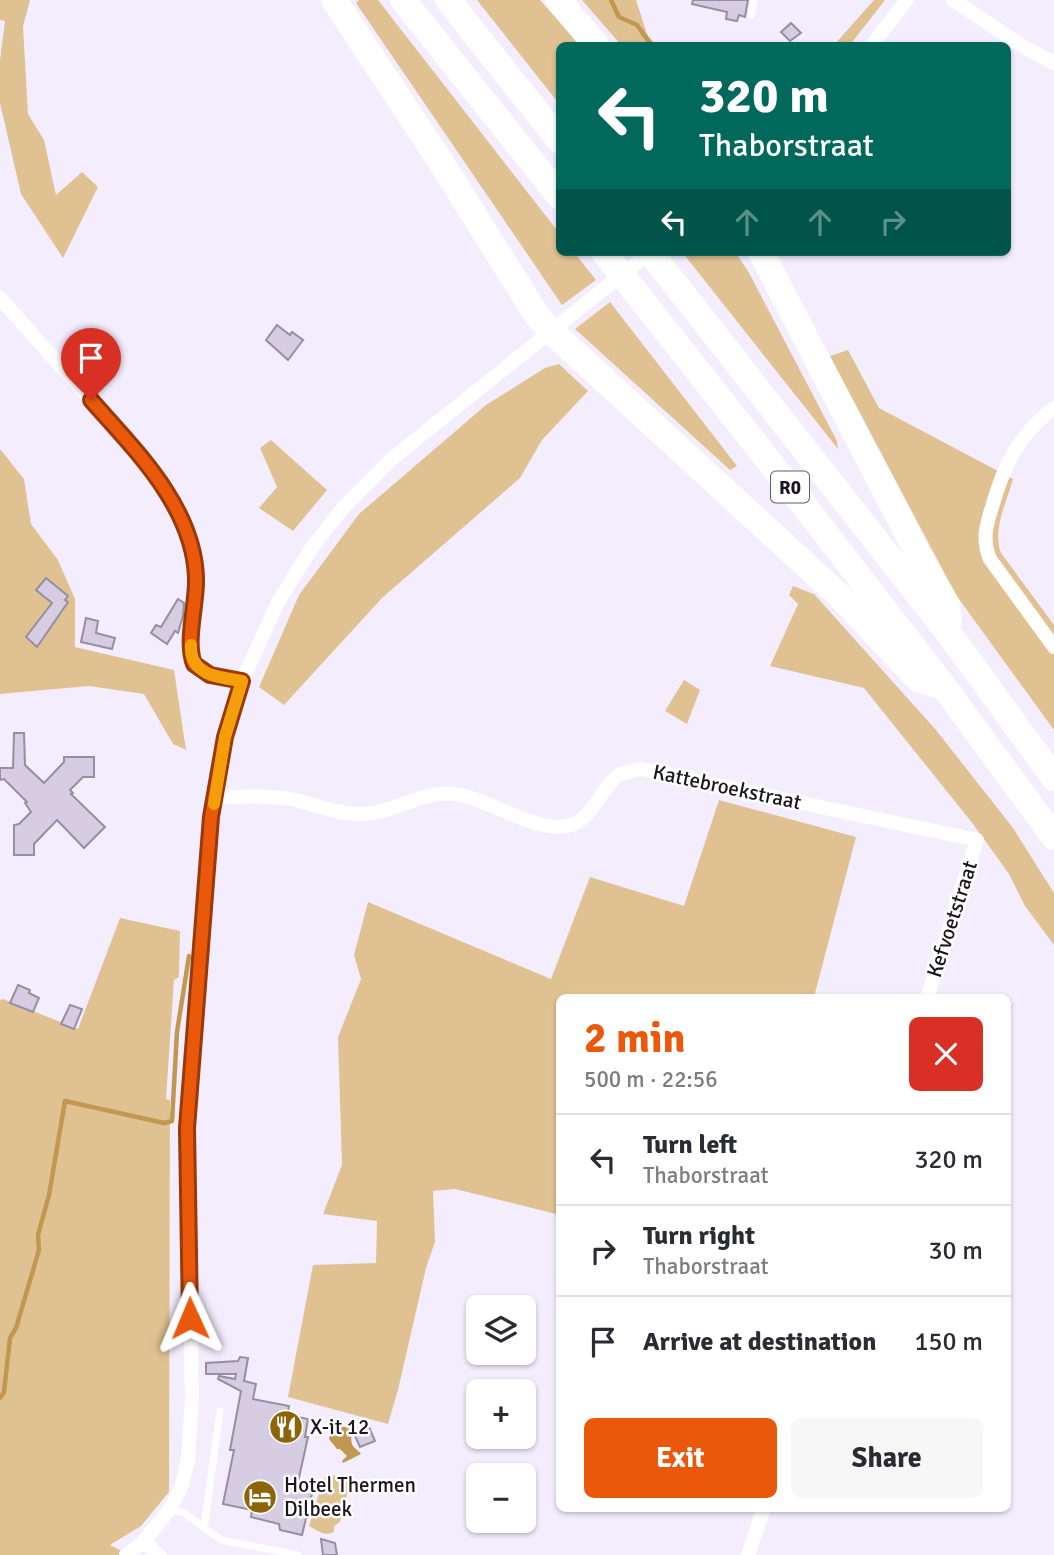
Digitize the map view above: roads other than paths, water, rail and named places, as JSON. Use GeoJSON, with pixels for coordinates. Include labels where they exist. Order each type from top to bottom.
{"type":"FeatureCollection","features":[{"type":"Feature","properties":{"kind":"highway"},"geometry":{"type":"LineString","coordinates":[[334,0],[437,156],[538,317],[845,601],[918,680],[944,687]]}},
{"type":"Feature","properties":{"kind":"highway"},"geometry":{"type":"LineString","coordinates":[[403,0],[556,192]]}},
{"type":"Feature","properties":{"kind":"highway"},"geometry":{"type":"LineString","coordinates":[[448,0],[556,136]]}},
{"type":"Feature","properties":{"kind":"highway"},"geometry":{"type":"LineString","coordinates":[[558,0],[594,42]]}},
{"type":"Feature","properties":{"kind":"highway"},"geometry":{"type":"LineString","coordinates":[[763,256],[899,519],[947,605],[950,635]]}},
{"type":"Feature","properties":{"kind":"highway","name":"R0"},"geometry":{"type":"LineString","coordinates":[[654,257],[842,494],[950,635],[1054,778]]}},
{"type":"Feature","properties":{"kind":"highway","name":"R0"},"geometry":{"type":"LineString","coordinates":[[609,259],[944,687],[1054,837]]}},
{"type":"Feature","properties":{"kind":"street"},"geometry":{"type":"LineString","coordinates":[[875,42],[907,0]]}},
{"type":"Feature","properties":{"kind":"street"},"geometry":{"type":"LineString","coordinates":[[953,0],[1027,49],[1054,63]]}},
{"type":"Feature","properties":{"kind":"street"},"geometry":{"type":"LineString","coordinates":[[126,1555],[143,1542],[170,1509],[182,1485],[188,1461],[192,1399],[187,1128],[211,817],[225,737],[242,681],[278,602],[313,546],[344,508],[394,457],[552,332],[654,257]]}},
{"type":"Feature","properties":{"kind":"street"},"geometry":{"type":"LineString","coordinates":[[0,298],[141,457],[178,511],[190,544],[196,575],[190,655],[195,665],[210,675],[242,681]]}},
{"type":"Feature","properties":{"kind":"street"},"geometry":{"type":"LineString","coordinates":[[1054,408],[1037,421],[1016,447],[1001,474],[985,531],[984,546],[990,559],[1054,647]]}},
{"type":"Feature","properties":{"kind":"street","name":"Kattebroekstraat"},"geometry":{"type":"LineString","coordinates":[[215,798],[240,796],[292,800],[358,814],[391,809],[429,795],[459,794],[559,827],[580,821],[620,774],[641,769],[976,840]]}},
{"type":"Feature","properties":{"kind":"street","name":"Kefvoetstraat"},"geometry":{"type":"LineString","coordinates":[[928,994],[976,840]]}},
{"type":"Feature","properties":{"kind":"street"},"geometry":{"type":"LineString","coordinates":[[748,1555],[763,1512]]}},
{"type":"Feature","properties":{"kind":"street"},"geometry":{"type":"LineString","coordinates":[[143,1542],[159,1555]]}},
{"type":"Feature","properties":{"kind":"lane"},"geometry":{"type":"LineString","coordinates":[[751,15],[754,0]]}},
{"type":"Feature","properties":{"kind":"lane"},"geometry":{"type":"LineString","coordinates":[[204,1528],[220,1411]]}},
{"type":"Feature","properties":{"kind":"lane"},"geometry":{"type":"LineString","coordinates":[[170,1509],[184,1513],[221,1540],[298,1555]]}},
{"type":"Feature","properties":{"kind":"waterway"},"geometry":{"type":"LineString","coordinates":[[611,0],[619,17],[637,25],[649,42]]}},
{"type":"Feature","properties":{"kind":"waterway"},"geometry":{"type":"LineString","coordinates":[[0,1398],[4,1392],[10,1338],[16,1328],[39,1250],[38,1235],[49,1195],[65,1101],[164,1123],[172,1121],[177,1032],[189,956]]}},
{"type":"Feature","properties":{"kind":"place","name":"X-it 12"},"geometry":{"type":"Point","coordinates":[286,1427]}},
{"type":"Feature","properties":{"kind":"place","name":"Hotel Thermen Dilbeek"},"geometry":{"type":"Point","coordinates":[260,1497]}}]}
